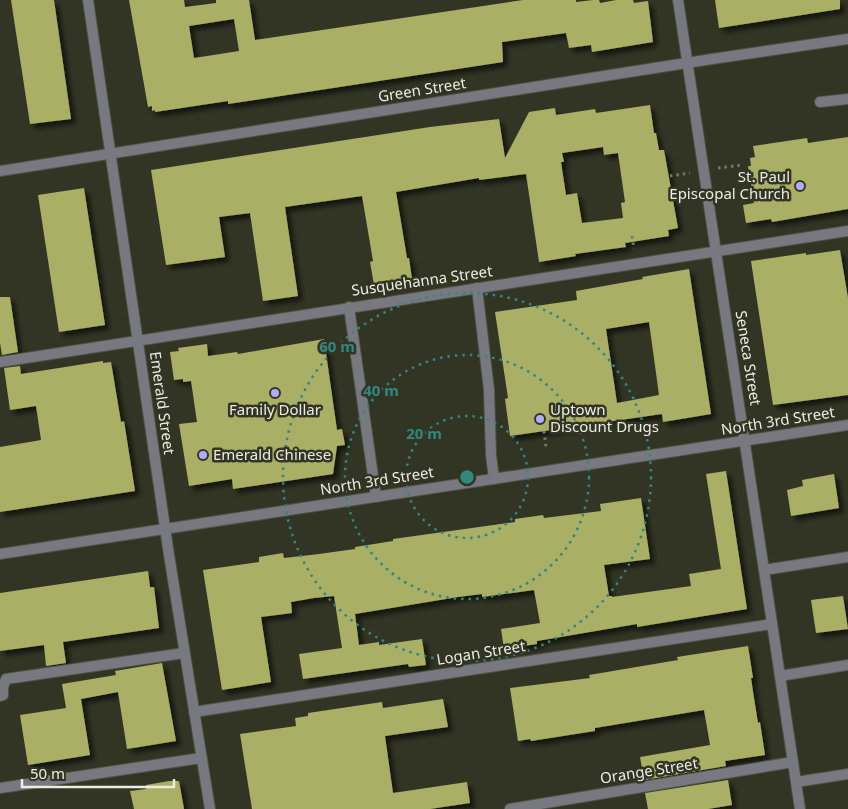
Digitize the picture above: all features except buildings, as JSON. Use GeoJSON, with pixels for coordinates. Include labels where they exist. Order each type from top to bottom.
{"type":"FeatureCollection","features":[{"type":"Feature","properties":{"kind":"street","name":"Emerald Street"},"geometry":{"type":"LineString","coordinates":[[88,0],[112,154],[165,528],[210,809]]}},
{"type":"Feature","properties":{"kind":"street","name":"Seneca Street"},"geometry":{"type":"LineString","coordinates":[[678,0],[800,809]]}},
{"type":"Feature","properties":{"kind":"street","name":"Green Street"},"geometry":{"type":"LineString","coordinates":[[0,171],[687,63],[848,40]]}},
{"type":"Feature","properties":{"kind":"street"},"geometry":{"type":"LineString","coordinates":[[820,102],[848,99]]}},
{"type":"Feature","properties":{"kind":"street","name":"Susquehanna Street"},"geometry":{"type":"LineString","coordinates":[[0,362],[848,231]]}},
{"type":"Feature","properties":{"kind":"street"},"geometry":{"type":"LineString","coordinates":[[477,288],[489,390],[491,455],[494,479]]}},
{"type":"Feature","properties":{"kind":"street"},"geometry":{"type":"LineString","coordinates":[[349,307],[376,497]]}},
{"type":"Feature","properties":{"kind":"street","name":"North 3rd Street"},"geometry":{"type":"LineString","coordinates":[[0,554],[848,425]]}},
{"type":"Feature","properties":{"kind":"street"},"geometry":{"type":"LineString","coordinates":[[764,570],[848,557]]}},
{"type":"Feature","properties":{"kind":"street","name":"Logan Street"},"geometry":{"type":"LineString","coordinates":[[194,712],[772,624]]}},
{"type":"Feature","properties":{"kind":"street"},"geometry":{"type":"LineString","coordinates":[[1,696],[6,679],[184,653]]}},
{"type":"Feature","properties":{"kind":"street"},"geometry":{"type":"LineString","coordinates":[[780,676],[848,665]]}},
{"type":"Feature","properties":{"kind":"street"},"geometry":{"type":"LineString","coordinates":[[0,788],[201,758]]}},
{"type":"Feature","properties":{"kind":"street","name":"Orange Street"},"geometry":{"type":"LineString","coordinates":[[510,809],[793,762]]}},
{"type":"Feature","properties":{"kind":"street"},"geometry":{"type":"LineString","coordinates":[[796,782],[848,774]]}},
{"type":"Feature","properties":{"kind":"path"},"geometry":{"type":"LineString","coordinates":[[714,169],[742,165]]}},
{"type":"Feature","properties":{"kind":"path"},"geometry":{"type":"LineString","coordinates":[[670,176],[691,173]]}},
{"type":"Feature","properties":{"kind":"path"},"geometry":{"type":"LineString","coordinates":[[632,236],[634,249]]}},
{"type":"Feature","properties":{"kind":"path"},"geometry":{"type":"LineString","coordinates":[[544,430],[546,447]]}},
{"type":"Feature","properties":{"kind":"place","name":"St. Paul Episcopal Church"},"geometry":{"type":"Point","coordinates":[800,186]}},
{"type":"Feature","properties":{"kind":"place","name":"Family Dollar"},"geometry":{"type":"Point","coordinates":[275,393]}},
{"type":"Feature","properties":{"kind":"place","name":"Uptown Discount Drugs"},"geometry":{"type":"Point","coordinates":[540,419]}},
{"type":"Feature","properties":{"kind":"place","name":"Emerald Chinese"},"geometry":{"type":"Point","coordinates":[203,455]}}]}
